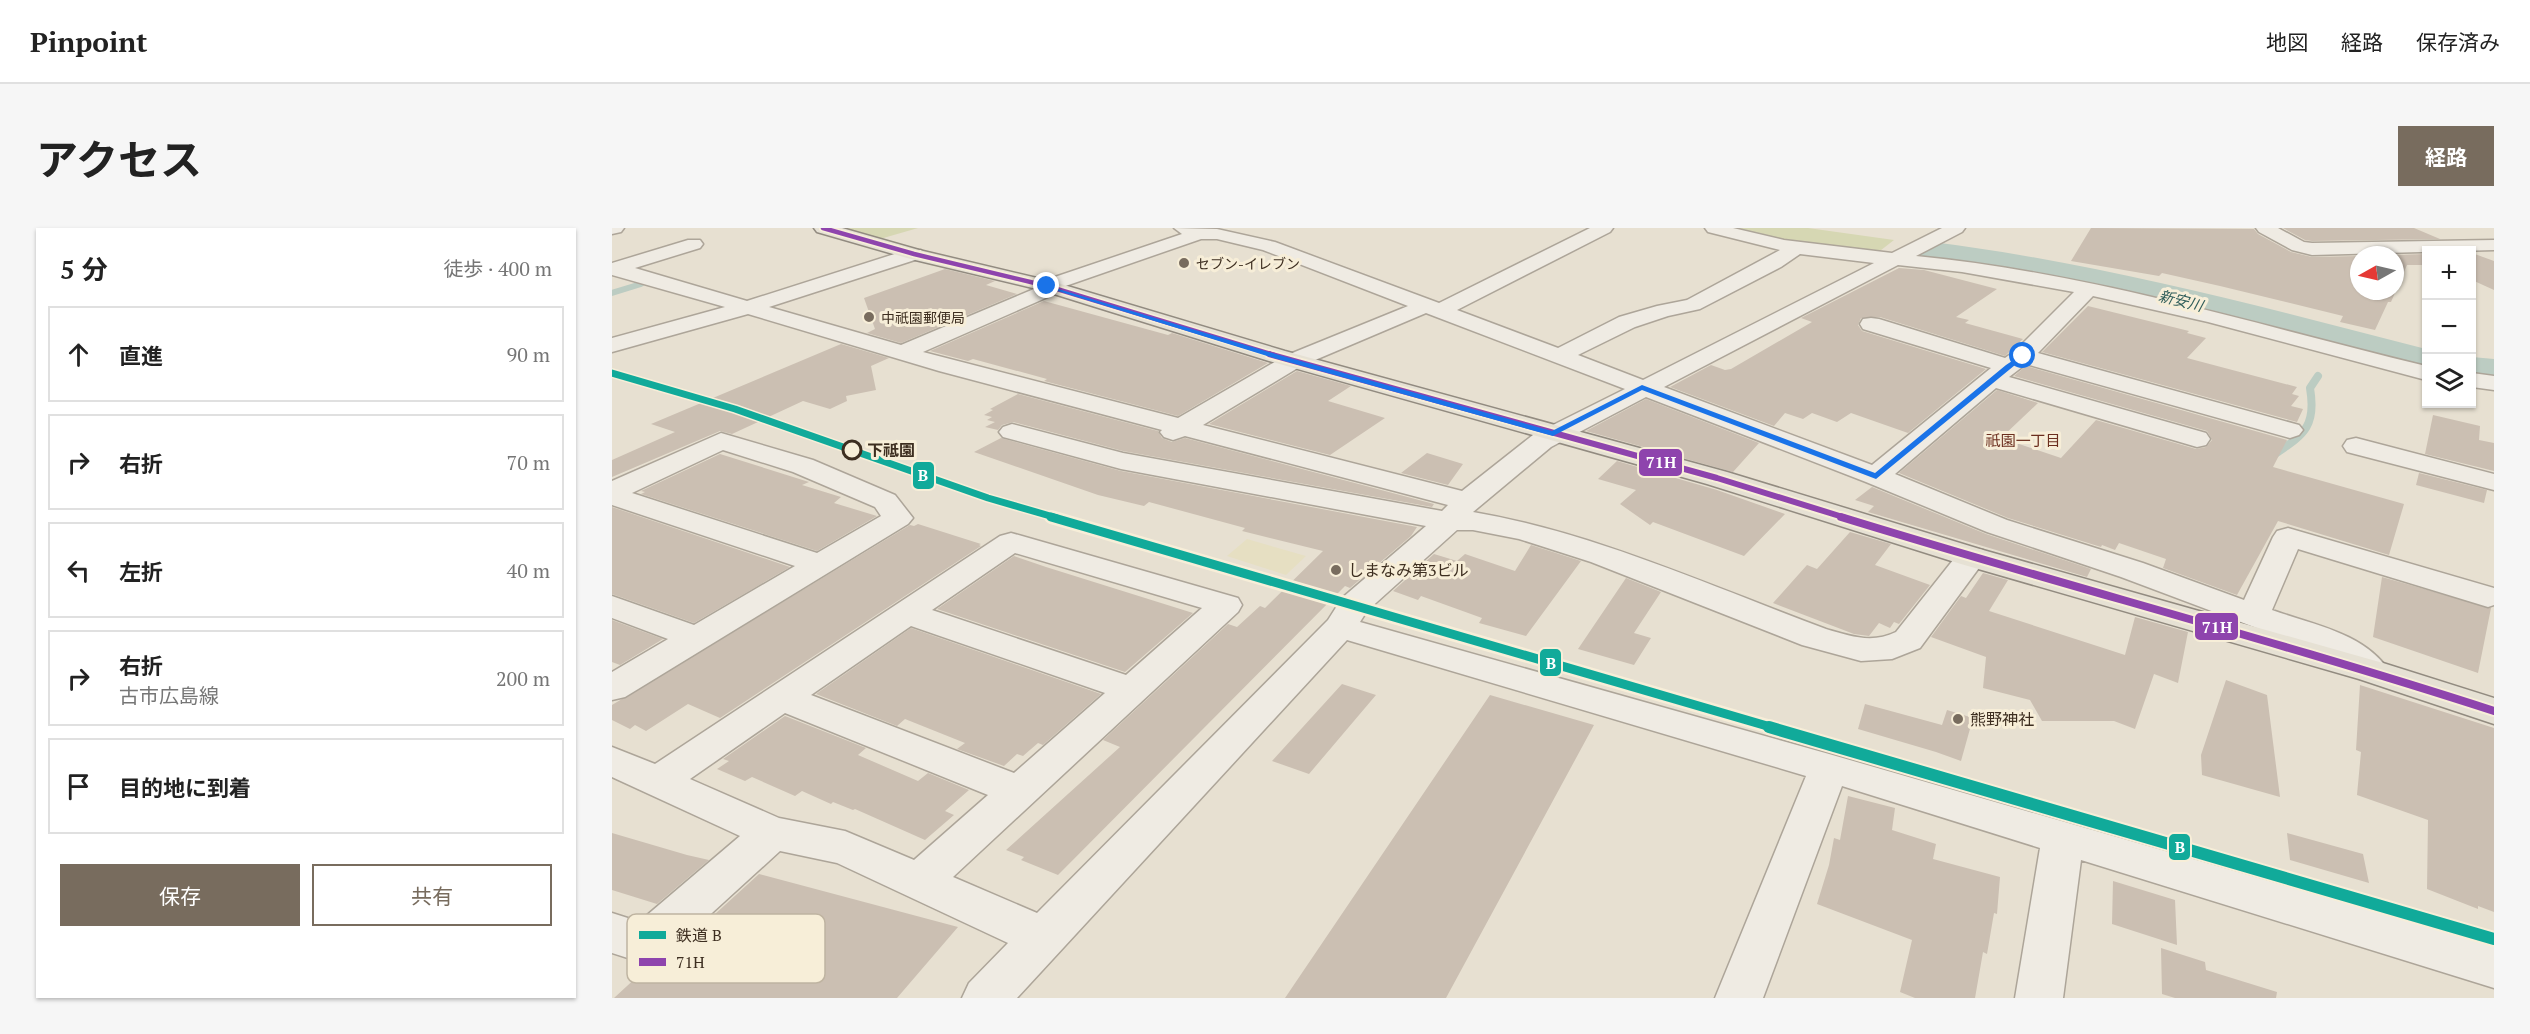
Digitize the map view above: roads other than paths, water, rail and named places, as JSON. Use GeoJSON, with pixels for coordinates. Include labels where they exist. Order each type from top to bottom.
{"type":"FeatureCollection","features":[{"type":"Feature","properties":{"kind":"main road"},"geometry":{"type":"LineString","coordinates":[[823,228],[914,254],[1047,286],[1293,361],[1717,478],[1972,557],[2371,671],[2494,711]]}},
{"type":"Feature","properties":{"kind":"street"},"geometry":{"type":"LineString","coordinates":[[1121,461],[1293,361],[1432,309],[1604,228]]}},
{"type":"Feature","properties":{"kind":"street"},"geometry":{"type":"LineString","coordinates":[[1714,228],[1799,246],[1892,260],[1984,269],[2090,288],[2186,310],[2352,356],[2422,372]]}},
{"type":"Feature","properties":{"kind":"street"},"geometry":{"type":"LineString","coordinates":[[986,998],[1340,627],[1354,605],[1458,511],[1553,434],[1956,228]]}},
{"type":"Feature","properties":{"kind":"street"},"geometry":{"type":"LineString","coordinates":[[2265,228],[2298,246],[2312,249],[2494,245]]}},
{"type":"Feature","properties":{"kind":"street"},"geometry":{"type":"LineString","coordinates":[[903,353],[1041,293],[1047,286],[1208,231],[1269,246],[1876,476],[1997,526],[2132,570],[2338,646],[2351,652],[2371,671]]}},
{"type":"Feature","properties":{"kind":"street"},"geometry":{"type":"LineString","coordinates":[[1892,238],[2080,267],[2338,330]]}},
{"type":"Feature","properties":{"kind":"street"},"geometry":{"type":"LineString","coordinates":[[616,262],[694,244]]}},
{"type":"Feature","properties":{"kind":"street"},"geometry":{"type":"LineString","coordinates":[[1559,356],[1627,322],[1664,310],[1694,305],[1774,263],[1799,246]]}},
{"type":"Feature","properties":{"kind":"street"},"geometry":{"type":"LineString","coordinates":[[612,345],[749,307],[914,254]]}},
{"type":"Feature","properties":{"kind":"street"},"geometry":{"type":"LineString","coordinates":[[616,262],[749,307],[903,353],[1182,427],[1458,511],[1473,521],[1525,531],[1602,555],[1814,637],[1861,650],[1892,648],[1908,640],[1972,557]]}},
{"type":"Feature","properties":{"kind":"street"},"geometry":{"type":"LineString","coordinates":[[1876,476],[2008,367],[2090,288]]}},
{"type":"Feature","properties":{"kind":"street"},"geometry":{"type":"LineString","coordinates":[[1871,324],[2008,367],[2197,439]]}},
{"type":"Feature","properties":{"kind":"street"},"geometry":{"type":"LineString","coordinates":[[2476,359],[2494,361]]}},
{"type":"Feature","properties":{"kind":"street"},"geometry":{"type":"LineString","coordinates":[[2008,367],[2290,430]]}},
{"type":"Feature","properties":{"kind":"street"},"geometry":{"type":"LineString","coordinates":[[2476,381],[2494,383]]}},
{"type":"Feature","properties":{"kind":"street"},"geometry":{"type":"LineString","coordinates":[[1012,432],[1121,461],[1458,511]]}},
{"type":"Feature","properties":{"kind":"street"},"geometry":{"type":"LineString","coordinates":[[612,494],[721,441],[802,466],[885,501],[898,518],[612,688]]}},
{"type":"Feature","properties":{"kind":"street"},"geometry":{"type":"LineString","coordinates":[[2356,446],[2494,482]]}},
{"type":"Feature","properties":{"kind":"street"},"geometry":{"type":"LineString","coordinates":[[612,494],[821,564]]}},
{"type":"Feature","properties":{"kind":"street"},"geometry":{"type":"LineString","coordinates":[[2253,615],[2288,537],[2488,597]]}},
{"type":"Feature","properties":{"kind":"street"},"geometry":{"type":"LineString","coordinates":[[658,781],[1011,542],[1226,605],[919,881]]}},
{"type":"Feature","properties":{"kind":"street"},"geometry":{"type":"LineString","coordinates":[[612,606],[697,638]]}},
{"type":"Feature","properties":{"kind":"street"},"geometry":{"type":"LineString","coordinates":[[906,613],[1132,690]]}},
{"type":"Feature","properties":{"kind":"street"},"geometry":{"type":"LineString","coordinates":[[1340,627],[1829,768],[2494,967]]}},
{"type":"Feature","properties":{"kind":"street"},"geometry":{"type":"LineString","coordinates":[[781,697],[1020,791]]}},
{"type":"Feature","properties":{"kind":"street"},"geometry":{"type":"LineString","coordinates":[[612,761],[772,833],[846,848],[1043,937]]}},
{"type":"Feature","properties":{"kind":"street"},"geometry":{"type":"LineString","coordinates":[[1739,998],[1829,768]]}},
{"type":"Feature","properties":{"kind":"street"},"geometry":{"type":"LineString","coordinates":[[680,914],[772,833]]}},
{"type":"Feature","properties":{"kind":"street"},"geometry":{"type":"LineString","coordinates":[[2039,998],[2063,838]]}},
{"type":"Feature","properties":{"kind":"street"},"geometry":{"type":"LineString","coordinates":[[612,933],[627,938]]}},
{"type":"Feature","properties":{"kind":"waterway","name":"新安川"},"geometry":{"type":"LineString","coordinates":[[1932,252],[1993,260],[2106,281],[2203,303],[2422,361]]}},
{"type":"Feature","properties":{"kind":"waterway"},"geometry":{"type":"LineString","coordinates":[[612,293],[641,284]]}},
{"type":"Feature","properties":{"kind":"waterway"},"geometry":{"type":"LineString","coordinates":[[2386,359],[2398,356]]}},
{"type":"Feature","properties":{"kind":"waterway","name":"新安川"},"geometry":{"type":"LineString","coordinates":[[2476,370],[2494,372]]}},
{"type":"Feature","properties":{"kind":"waterway"},"geometry":{"type":"LineString","coordinates":[[2271,457],[2305,430],[2311,413],[2310,388],[2318,376]]}},
{"type":"Feature","properties":{"kind":"rail line","name":"B"},"geometry":{"type":"LineString","coordinates":[[612,373],[735,409],[988,498],[2494,939]]}},
{"type":"Feature","properties":{"kind":"place","name":"セブン-イレブン"},"geometry":{"type":"Point","coordinates":[1184,263]}},
{"type":"Feature","properties":{"kind":"place","name":"中祇園郵便局"},"geometry":{"type":"Point","coordinates":[869,317]}},
{"type":"Feature","properties":{"kind":"place","name":"下祗園"},"geometry":{"type":"Point","coordinates":[852,450]}},
{"type":"Feature","properties":{"kind":"place","name":"しまなみ第3ビル"},"geometry":{"type":"Point","coordinates":[1336,570]}},
{"type":"Feature","properties":{"kind":"place","name":"熊野神社"},"geometry":{"type":"Point","coordinates":[1958,719]}},
{"type":"Feature","properties":{"kind":"district","name":"祇園一丁目"},"geometry":{"type":"Point","coordinates":[2023,440]}}]}
